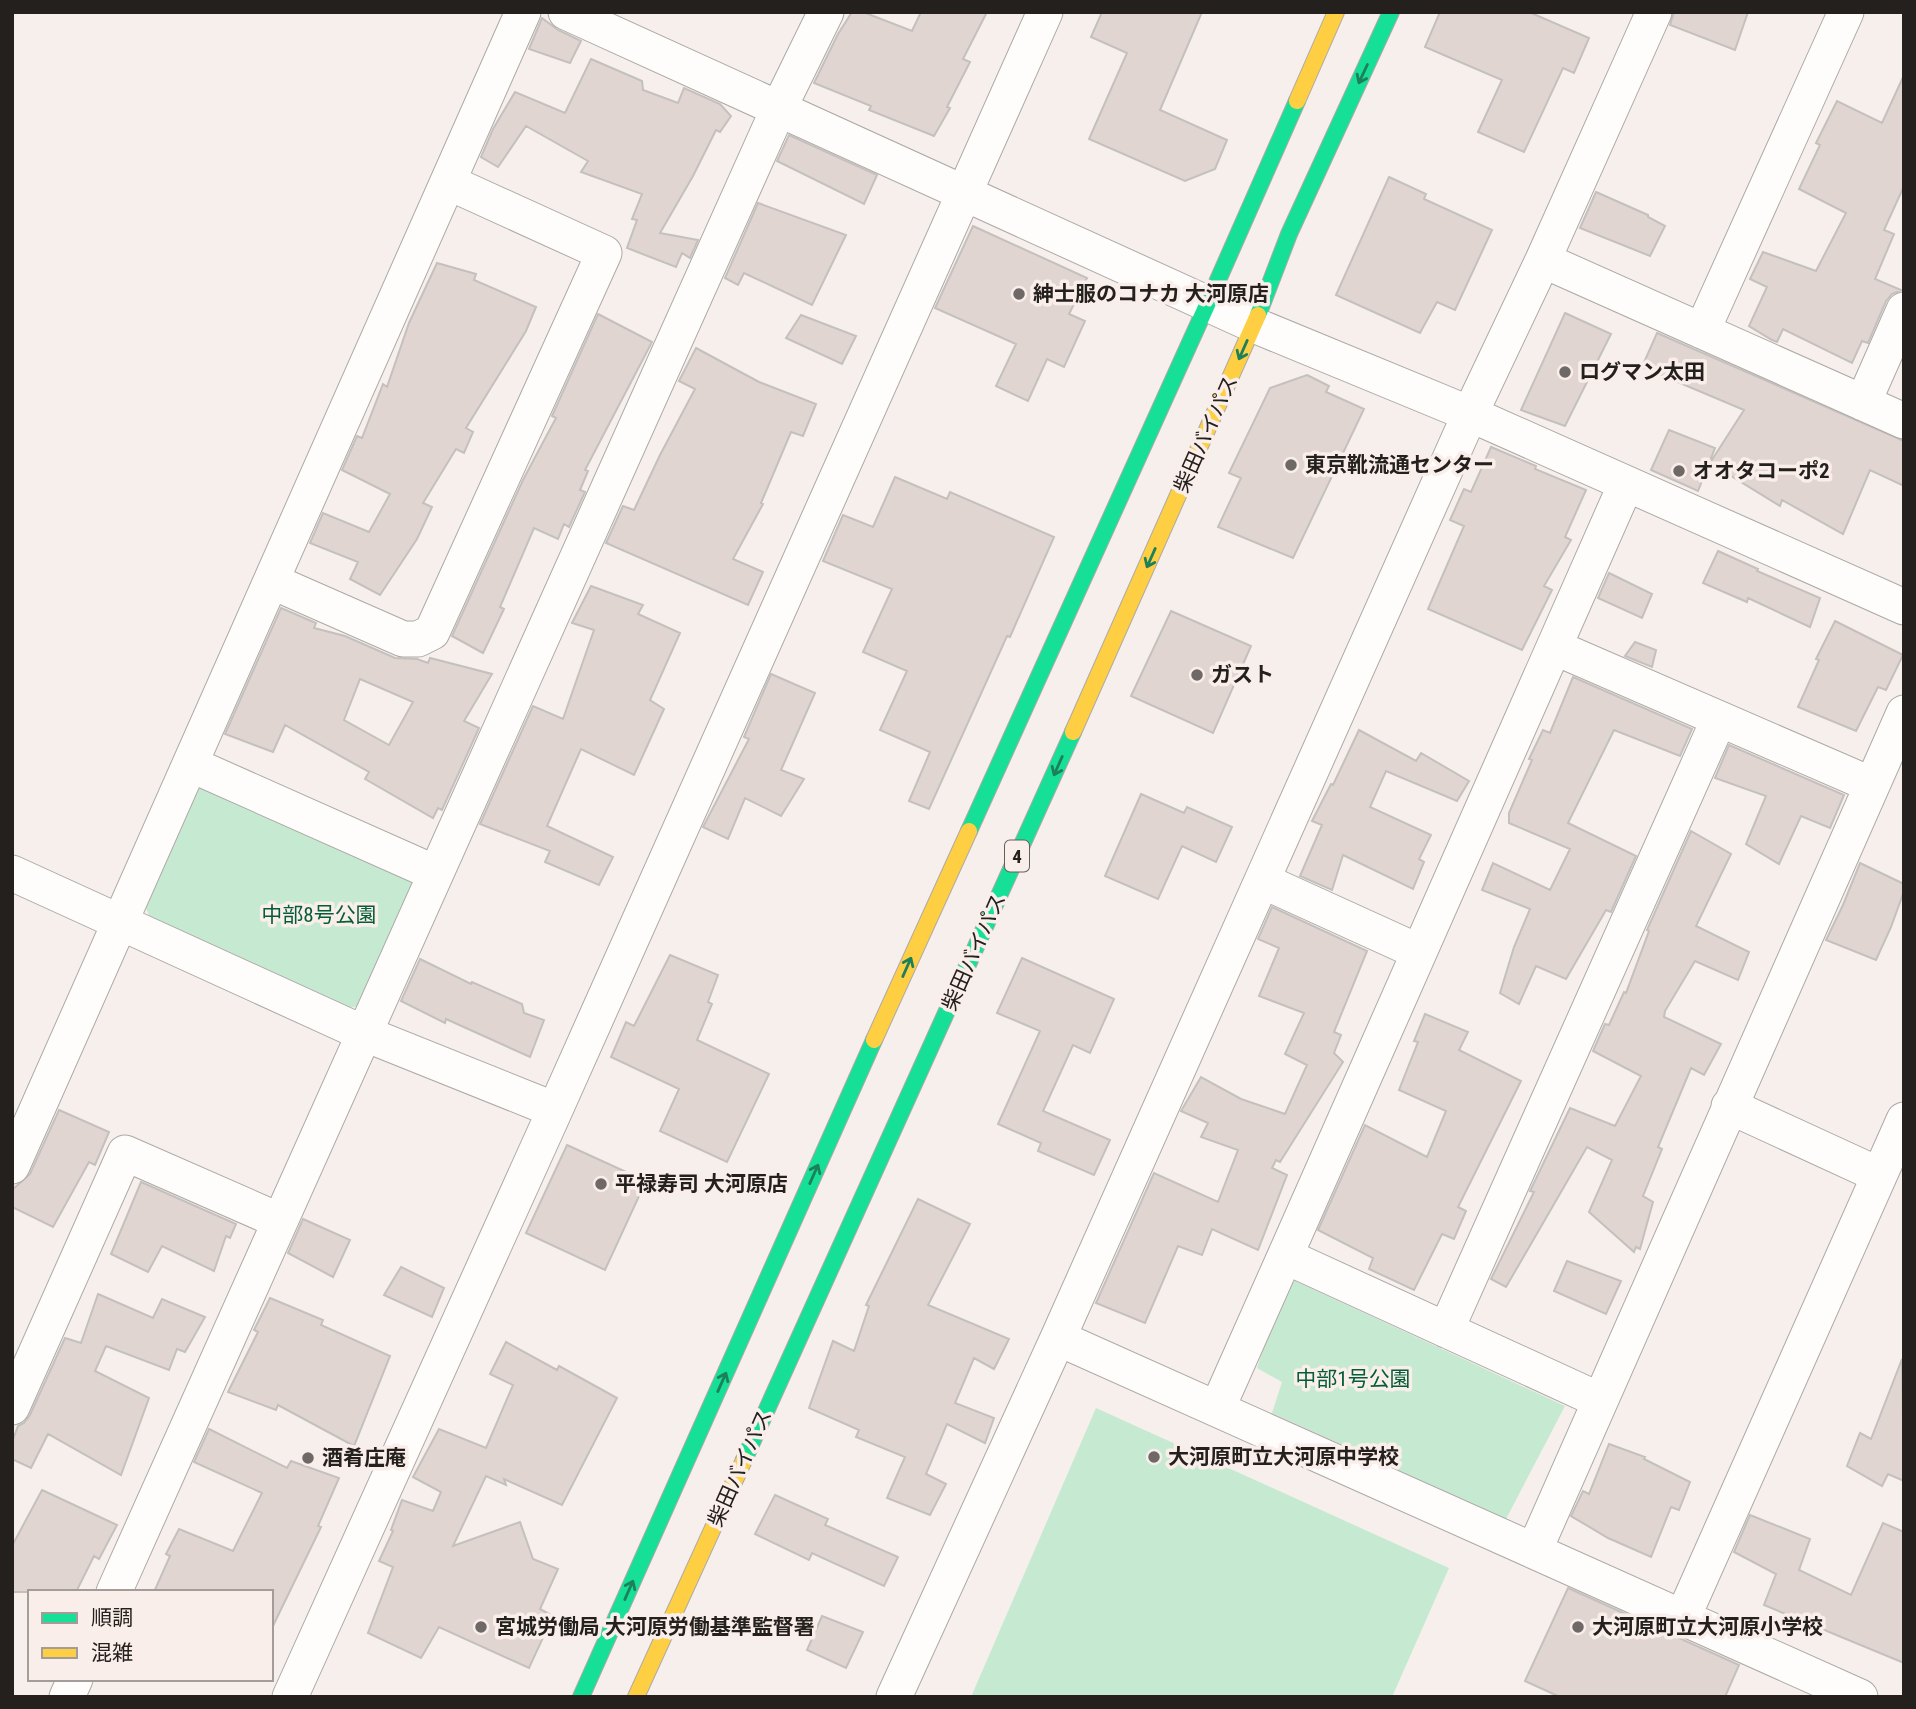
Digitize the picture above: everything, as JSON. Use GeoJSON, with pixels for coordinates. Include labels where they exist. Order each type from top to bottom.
{"type":"FeatureCollection","features":[{"type":"Feature","properties":{"kind":"highway"},"geometry":{"type":"LineString","coordinates":[[581,1697],[1336,12]]}},
{"type":"Feature","properties":{"kind":"highway","name":"柴田バイパス"},"geometry":{"type":"LineString","coordinates":[[636,1697],[1114,642],[1254,326],[1289,234],[1391,12]]}},
{"type":"Feature","properties":{"kind":"street"},"geometry":{"type":"LineString","coordinates":[[12,1166],[523,12]]}},
{"type":"Feature","properties":{"kind":"street"},"geometry":{"type":"LineString","coordinates":[[566,12],[1254,326],[1470,414],[1904,607]]}},
{"type":"Feature","properties":{"kind":"street"},"geometry":{"type":"LineString","coordinates":[[115,1590],[778,110],[826,12]]}},
{"type":"Feature","properties":{"kind":"street"},"geometry":{"type":"LineString","coordinates":[[290,1697],[1045,12]]}},
{"type":"Feature","properties":{"kind":"street"},"geometry":{"type":"LineString","coordinates":[[894,1697],[1058,1338],[1470,414],[1654,12]]}},
{"type":"Feature","properties":{"kind":"street"},"geometry":{"type":"LineString","coordinates":[[1702,331],[1846,12]]}},
{"type":"Feature","properties":{"kind":"street"},"geometry":{"type":"LineString","coordinates":[[271,581],[403,639],[418,639],[432,632],[604,253],[448,182]]}},
{"type":"Feature","properties":{"kind":"street"},"geometry":{"type":"LineString","coordinates":[[1542,260],[1904,421]]}},
{"type":"Feature","properties":{"kind":"street"},"geometry":{"type":"LineString","coordinates":[[1863,403],[1904,310]]}},
{"type":"Feature","properties":{"kind":"street"},"geometry":{"type":"LineString","coordinates":[[1217,1409],[1626,484]]}},
{"type":"Feature","properties":{"kind":"street"},"geometry":{"type":"LineString","coordinates":[[1554,647],[1872,785]]}},
{"type":"Feature","properties":{"kind":"street"},"geometry":{"type":"LineString","coordinates":[[1534,1550],[1904,713]]}},
{"type":"Feature","properties":{"kind":"street"},"geometry":{"type":"LineString","coordinates":[[1447,1330],[1719,719]]}},
{"type":"Feature","properties":{"kind":"street"},"geometry":{"type":"LineString","coordinates":[[190,764],[435,873]]}},
{"type":"Feature","properties":{"kind":"street"},"geometry":{"type":"LineString","coordinates":[[12,873],[363,1033],[555,1110]]}},
{"type":"Feature","properties":{"kind":"street"},"geometry":{"type":"LineString","coordinates":[[1263,881],[1419,952]]}},
{"type":"Feature","properties":{"kind":"street"},"geometry":{"type":"LineString","coordinates":[[1729,1106],[1879,1175]]}},
{"type":"Feature","properties":{"kind":"street"},"geometry":{"type":"LineString","coordinates":[[1683,1617],[1904,1120]]}},
{"type":"Feature","properties":{"kind":"street"},"geometry":{"type":"LineString","coordinates":[[12,1407],[125,1153],[280,1221]]}},
{"type":"Feature","properties":{"kind":"street"},"geometry":{"type":"LineString","coordinates":[[1284,1256],[1599,1400]]}},
{"type":"Feature","properties":{"kind":"street"},"geometry":{"type":"LineString","coordinates":[[1058,1338],[1860,1697]]}},
{"type":"Feature","properties":{"kind":"street"},"geometry":{"type":"LineString","coordinates":[[67,1697],[74,1681]]}},
{"type":"Feature","properties":{"kind":"green space","name":"中部8号公園"},"geometry":{"type":"Polygon","coordinates":[[[206,786],[409,875],[412,887],[359,1006],[348,1008],[150,918],[144,903],[193,790],[206,786]]]}},
{"type":"Feature","properties":{"kind":"green space","name":"中部1号公園"},"geometry":{"type":"Polygon","coordinates":[[[1287,1277],[1565,1406],[1506,1519],[1272,1413],[1282,1382],[1257,1368],[1287,1277]]]}},
{"type":"Feature","properties":{"kind":"green space","name":"大河原町立大河原中学校"},"geometry":{"type":"Polygon","coordinates":[[[1096,1408],[1449,1568],[1392,1697],[971,1697],[1096,1408]]]}},
{"type":"Feature","properties":{"kind":"building"},"geometry":{"type":"Polygon","coordinates":[[[852,12],[863,12],[912,31],[921,12],[987,12],[963,59],[970,62],[947,107],[950,108],[934,136],[869,110],[871,106],[814,83],[852,12]]]}},
{"type":"Feature","properties":{"kind":"building"},"geometry":{"type":"Polygon","coordinates":[[[1102,12],[1202,12],[1160,110],[1227,140],[1215,169],[1185,181],[1089,139],[1127,53],[1091,37],[1102,12]]]}},
{"type":"Feature","properties":{"kind":"building"},"geometry":{"type":"Polygon","coordinates":[[[1440,12],[1529,12],[1589,38],[1574,73],[1563,68],[1524,152],[1478,132],[1502,80],[1425,47],[1440,12]]]}},
{"type":"Feature","properties":{"kind":"building"},"geometry":{"type":"Polygon","coordinates":[[[1674,12],[1748,12],[1735,50],[1670,25],[1674,12]]]}},
{"type":"Feature","properties":{"kind":"building"},"geometry":{"type":"Polygon","coordinates":[[[542,18],[558,30],[581,41],[570,63],[529,49],[542,18]]]}},
{"type":"Feature","properties":{"kind":"building"},"geometry":{"type":"Polygon","coordinates":[[[591,59],[642,81],[643,90],[678,103],[684,88],[720,104],[731,116],[720,132],[716,130],[660,233],[698,240],[690,258],[682,253],[676,267],[627,248],[637,220],[632,219],[642,194],[581,172],[588,161],[526,126],[498,167],[481,157],[493,129],[515,92],[565,113],[591,59]]]}},
{"type":"Feature","properties":{"kind":"building"},"geometry":{"type":"Polygon","coordinates":[[[1904,75],[1904,186],[1884,230],[1894,234],[1875,279],[1901,290],[1886,301],[1868,343],[1862,341],[1852,363],[1783,329],[1777,342],[1772,340],[1749,326],[1767,287],[1750,279],[1763,252],[1816,271],[1846,213],[1799,189],[1820,145],[1816,143],[1837,101],[1882,123],[1904,75]]]}},
{"type":"Feature","properties":{"kind":"building"},"geometry":{"type":"Polygon","coordinates":[[[789,135],[877,175],[864,204],[777,161],[789,135]]]}},
{"type":"Feature","properties":{"kind":"building"},"geometry":{"type":"Polygon","coordinates":[[[1389,177],[1426,194],[1424,199],[1492,230],[1455,310],[1437,302],[1420,333],[1336,295],[1389,177]]]}},
{"type":"Feature","properties":{"kind":"building"},"geometry":{"type":"Polygon","coordinates":[[[1596,192],[1648,215],[1665,226],[1650,256],[1580,228],[1596,192]]]}},
{"type":"Feature","properties":{"kind":"building"},"geometry":{"type":"Polygon","coordinates":[[[758,203],[846,235],[812,305],[744,273],[738,285],[725,278],[758,203]]]}},
{"type":"Feature","properties":{"kind":"building"},"geometry":{"type":"Polygon","coordinates":[[[973,226],[1087,278],[1069,314],[1085,321],[1064,367],[1047,359],[1028,401],[996,386],[1016,344],[935,308],[973,226]]]}},
{"type":"Feature","properties":{"kind":"building"},"geometry":{"type":"Polygon","coordinates":[[[437,263],[476,274],[474,280],[536,307],[526,331],[466,428],[473,432],[464,453],[456,449],[423,503],[432,507],[417,539],[380,595],[350,579],[358,562],[310,543],[323,513],[369,532],[390,494],[342,470],[357,436],[362,438],[383,384],[387,387],[409,323],[437,263]]]}},
{"type":"Feature","properties":{"kind":"building","name":"ログマン太田"},"geometry":{"type":"Polygon","coordinates":[[[1565,313],[1611,334],[1565,426],[1521,410],[1565,313]]]}},
{"type":"Feature","properties":{"kind":"building"},"geometry":{"type":"Polygon","coordinates":[[[598,314],[652,342],[585,470],[588,471],[580,490],[585,492],[569,527],[564,524],[558,539],[534,528],[500,607],[504,609],[483,653],[452,636],[523,480],[556,418],[552,416],[598,314]]]}},
{"type":"Feature","properties":{"kind":"building"},"geometry":{"type":"Polygon","coordinates":[[[801,315],[856,336],[842,364],[786,338],[801,315]]]}},
{"type":"Feature","properties":{"kind":"building"},"geometry":{"type":"Polygon","coordinates":[[[1657,333],[1904,441],[1904,486],[1870,470],[1843,534],[1782,500],[1780,506],[1710,463],[1744,410],[1642,367],[1657,333]]]}},
{"type":"Feature","properties":{"kind":"building"},"geometry":{"type":"Polygon","coordinates":[[[696,348],[759,382],[816,404],[803,436],[791,432],[761,503],[763,504],[733,559],[763,572],[748,605],[606,543],[623,506],[634,510],[695,389],[679,381],[696,348]]]}},
{"type":"Feature","properties":{"kind":"building"},"geometry":{"type":"Polygon","coordinates":[[[1307,375],[1329,386],[1326,392],[1364,409],[1293,558],[1218,527],[1241,478],[1229,473],[1270,388],[1307,375]]]}},
{"type":"Feature","properties":{"kind":"building"},"geometry":{"type":"Polygon","coordinates":[[[1669,430],[1715,448],[1698,491],[1651,470],[1669,430]]]}},
{"type":"Feature","properties":{"kind":"building"},"geometry":{"type":"Polygon","coordinates":[[[1491,447],[1586,490],[1565,537],[1571,540],[1544,586],[1552,590],[1522,650],[1428,609],[1464,526],[1450,520],[1464,489],[1471,492],[1491,447]]]}},
{"type":"Feature","properties":{"kind":"building"},"geometry":{"type":"Polygon","coordinates":[[[895,477],[947,499],[950,492],[1054,537],[929,809],[909,801],[930,752],[880,730],[907,671],[863,652],[892,589],[823,561],[843,515],[873,527],[895,477]]]}},
{"type":"Feature","properties":{"kind":"building"},"geometry":{"type":"Polygon","coordinates":[[[1718,551],[1820,598],[1810,627],[1748,598],[1747,602],[1703,583],[1718,551]]]}},
{"type":"Feature","properties":{"kind":"building"},"geometry":{"type":"Polygon","coordinates":[[[1609,573],[1652,594],[1642,618],[1598,598],[1609,573]]]}},
{"type":"Feature","properties":{"kind":"building"},"geometry":{"type":"Polygon","coordinates":[[[591,586],[643,605],[638,614],[680,633],[650,700],[664,709],[634,775],[581,749],[547,826],[613,857],[599,885],[545,862],[550,851],[480,824],[533,706],[563,719],[594,630],[572,623],[591,586]]]}},
{"type":"Feature","properties":{"kind":"building"},"geometry":{"type":"Polygon","coordinates":[[[281,608],[316,623],[314,628],[345,636],[395,658],[417,659],[428,663],[430,658],[492,674],[464,721],[479,728],[442,810],[438,808],[433,818],[365,779],[369,772],[285,725],[273,752],[225,734],[281,608]],[[360,679],[344,720],[389,745],[413,702],[360,679]]]}},
{"type":"Feature","properties":{"kind":"building"},"geometry":{"type":"Polygon","coordinates":[[[1171,611],[1251,646],[1213,733],[1131,696],[1171,611]]]}},
{"type":"Feature","properties":{"kind":"building"},"geometry":{"type":"Polygon","coordinates":[[[1835,621],[1903,655],[1886,690],[1878,687],[1856,731],[1798,707],[1819,660],[1816,659],[1835,621]]]}},
{"type":"Feature","properties":{"kind":"building"},"geometry":{"type":"Polygon","coordinates":[[[1635,642],[1656,650],[1652,667],[1625,656],[1635,642]]]}},
{"type":"Feature","properties":{"kind":"building"},"geometry":{"type":"Polygon","coordinates":[[[771,674],[815,693],[781,770],[804,779],[781,816],[745,798],[728,839],[703,827],[749,739],[744,737],[771,674]]]}},
{"type":"Feature","properties":{"kind":"building"},"geometry":{"type":"Polygon","coordinates":[[[1573,677],[1692,729],[1680,756],[1614,730],[1568,823],[1636,856],[1611,912],[1606,910],[1566,979],[1536,966],[1519,1004],[1500,993],[1514,947],[1530,909],[1482,890],[1493,863],[1550,890],[1570,849],[1509,823],[1509,813],[1532,760],[1529,759],[1543,730],[1550,733],[1573,677]]]}},
{"type":"Feature","properties":{"kind":"building"},"geometry":{"type":"Polygon","coordinates":[[[1359,730],[1416,761],[1421,753],[1469,781],[1457,801],[1386,771],[1370,807],[1431,835],[1419,859],[1424,862],[1413,889],[1343,855],[1332,890],[1300,876],[1322,825],[1312,821],[1331,784],[1333,785],[1359,730]]]}},
{"type":"Feature","properties":{"kind":"building"},"geometry":{"type":"Polygon","coordinates":[[[1729,745],[1844,795],[1830,828],[1801,816],[1779,864],[1746,844],[1766,796],[1715,778],[1729,745]]]}},
{"type":"Feature","properties":{"kind":"building"},"geometry":{"type":"Polygon","coordinates":[[[1141,794],[1184,813],[1187,807],[1232,827],[1216,862],[1182,846],[1158,899],[1105,876],[1141,794]]]}},
{"type":"Feature","properties":{"kind":"building"},"geometry":{"type":"Polygon","coordinates":[[[1691,831],[1731,854],[1696,926],[1749,952],[1738,980],[1695,961],[1665,1011],[1664,1017],[1721,1044],[1704,1075],[1691,1068],[1658,1147],[1662,1149],[1643,1196],[1653,1202],[1640,1249],[1636,1247],[1634,1252],[1589,1212],[1612,1160],[1587,1147],[1506,1287],[1491,1279],[1534,1192],[1530,1191],[1570,1108],[1615,1126],[1641,1076],[1593,1051],[1605,1024],[1609,1025],[1624,992],[1626,993],[1649,931],[1647,930],[1691,831]]]}},
{"type":"Feature","properties":{"kind":"building"},"geometry":{"type":"Polygon","coordinates":[[[1860,863],[1904,884],[1891,927],[1876,960],[1826,940],[1860,863]]]}},
{"type":"Feature","properties":{"kind":"building"},"geometry":{"type":"Polygon","coordinates":[[[1272,907],[1367,951],[1334,1032],[1341,1035],[1334,1053],[1343,1062],[1280,1162],[1276,1160],[1272,1168],[1287,1175],[1258,1250],[1212,1229],[1202,1255],[1178,1246],[1145,1323],[1096,1303],[1154,1173],[1218,1202],[1238,1150],[1201,1137],[1208,1123],[1181,1111],[1201,1077],[1241,1099],[1285,1114],[1307,1065],[1285,1054],[1304,1013],[1259,996],[1279,948],[1258,939],[1272,907]]]}},
{"type":"Feature","properties":{"kind":"building"},"geometry":{"type":"Polygon","coordinates":[[[670,955],[718,975],[708,1002],[712,1004],[697,1040],[769,1074],[727,1162],[660,1131],[679,1089],[611,1057],[626,1022],[634,1026],[670,955]]]}},
{"type":"Feature","properties":{"kind":"building"},"geometry":{"type":"Polygon","coordinates":[[[1022,958],[1114,999],[1090,1053],[1073,1045],[1043,1111],[1110,1140],[1094,1175],[1038,1151],[1041,1143],[998,1124],[1040,1031],[997,1013],[1022,958]]]}},
{"type":"Feature","properties":{"kind":"building"},"geometry":{"type":"Polygon","coordinates":[[[420,959],[471,984],[472,982],[522,1004],[524,1013],[544,1020],[530,1057],[446,1019],[445,1023],[401,1001],[420,959]]]}},
{"type":"Feature","properties":{"kind":"building"},"geometry":{"type":"Polygon","coordinates":[[[1425,1014],[1468,1032],[1459,1050],[1521,1081],[1458,1207],[1466,1211],[1454,1239],[1442,1234],[1414,1290],[1369,1269],[1373,1258],[1318,1230],[1365,1125],[1427,1157],[1446,1111],[1399,1090],[1418,1042],[1414,1041],[1425,1014]]]}},
{"type":"Feature","properties":{"kind":"building"},"geometry":{"type":"Polygon","coordinates":[[[59,1110],[109,1132],[95,1165],[89,1162],[53,1227],[12,1207],[12,1190],[30,1174],[59,1110]]]}},
{"type":"Feature","properties":{"kind":"building"},"geometry":{"type":"Polygon","coordinates":[[[567,1145],[646,1181],[605,1270],[526,1233],[567,1145]]]}},
{"type":"Feature","properties":{"kind":"building"},"geometry":{"type":"Polygon","coordinates":[[[141,1182],[236,1224],[230,1238],[226,1236],[214,1271],[162,1246],[148,1272],[111,1254],[141,1182]]]}},
{"type":"Feature","properties":{"kind":"building"},"geometry":{"type":"Polygon","coordinates":[[[918,1199],[970,1224],[928,1305],[1009,1339],[994,1369],[974,1358],[955,1403],[994,1418],[985,1443],[947,1424],[926,1474],[946,1484],[930,1515],[887,1498],[905,1457],[856,1437],[859,1430],[809,1408],[833,1341],[854,1351],[869,1306],[866,1305],[918,1199]]]}},
{"type":"Feature","properties":{"kind":"building"},"geometry":{"type":"Polygon","coordinates":[[[303,1219],[350,1240],[333,1277],[288,1253],[303,1219]]]}},
{"type":"Feature","properties":{"kind":"building"},"geometry":{"type":"Polygon","coordinates":[[[1567,1261],[1621,1281],[1606,1314],[1554,1291],[1567,1261]]]}},
{"type":"Feature","properties":{"kind":"building"},"geometry":{"type":"Polygon","coordinates":[[[401,1267],[444,1288],[432,1317],[384,1295],[401,1267]]]}},
{"type":"Feature","properties":{"kind":"building"},"geometry":{"type":"Polygon","coordinates":[[[98,1294],[153,1318],[162,1299],[205,1317],[185,1352],[177,1349],[169,1370],[106,1346],[95,1371],[149,1398],[121,1475],[48,1434],[31,1468],[12,1459],[12,1442],[18,1426],[30,1415],[65,1338],[81,1343],[98,1294]]]}},
{"type":"Feature","properties":{"kind":"building"},"geometry":{"type":"Polygon","coordinates":[[[270,1298],[323,1320],[321,1325],[390,1356],[354,1446],[278,1405],[276,1410],[228,1392],[258,1332],[254,1330],[270,1298]]]}},
{"type":"Feature","properties":{"kind":"building"},"geometry":{"type":"Polygon","coordinates":[[[506,1342],[557,1370],[559,1366],[617,1398],[562,1505],[504,1479],[506,1485],[486,1476],[453,1546],[520,1522],[533,1559],[558,1569],[540,1609],[553,1616],[529,1668],[439,1627],[421,1658],[368,1633],[393,1567],[379,1561],[393,1531],[391,1530],[402,1500],[433,1511],[441,1492],[413,1477],[439,1429],[486,1448],[513,1385],[490,1374],[506,1342]]]}},
{"type":"Feature","properties":{"kind":"building"},"geometry":{"type":"Polygon","coordinates":[[[1902,1359],[1904,1481],[1888,1474],[1882,1486],[1847,1466],[1860,1433],[1871,1439],[1902,1359]]]}},
{"type":"Feature","properties":{"kind":"building"},"geometry":{"type":"Polygon","coordinates":[[[209,1429],[287,1468],[291,1461],[339,1478],[318,1526],[321,1527],[273,1626],[273,1590],[155,1590],[170,1556],[166,1554],[179,1529],[233,1551],[262,1493],[194,1462],[209,1429]]]}},
{"type":"Feature","properties":{"kind":"building"},"geometry":{"type":"Polygon","coordinates":[[[1609,1444],[1645,1457],[1644,1459],[1690,1482],[1679,1510],[1671,1507],[1651,1557],[1608,1538],[1571,1516],[1583,1491],[1589,1494],[1609,1444]]]}},
{"type":"Feature","properties":{"kind":"building"},"geometry":{"type":"Polygon","coordinates":[[[42,1490],[117,1525],[99,1559],[94,1556],[77,1590],[12,1592],[12,1546],[42,1490]]]}},
{"type":"Feature","properties":{"kind":"building"},"geometry":{"type":"Polygon","coordinates":[[[775,1495],[828,1519],[825,1525],[898,1557],[884,1586],[812,1553],[809,1560],[755,1534],[775,1495]]]}},
{"type":"Feature","properties":{"kind":"building"},"geometry":{"type":"Polygon","coordinates":[[[1750,1515],[1810,1539],[1799,1570],[1851,1595],[1883,1523],[1904,1532],[1904,1663],[1764,1605],[1776,1574],[1734,1552],[1750,1515]]]}},
{"type":"Feature","properties":{"kind":"building"},"geometry":{"type":"Polygon","coordinates":[[[1568,1588],[1739,1665],[1725,1697],[1560,1697],[1525,1681],[1568,1588]]]}},
{"type":"Feature","properties":{"kind":"building"},"geometry":{"type":"Polygon","coordinates":[[[822,1616],[863,1632],[846,1668],[807,1650],[822,1616]]]}},
{"type":"Feature","properties":{"kind":"traffic: fast"},"geometry":{"type":"LineString","coordinates":[[1258,315],[1289,234],[1391,12]]}},
{"type":"Feature","properties":{"kind":"traffic: fast"},"geometry":{"type":"LineString","coordinates":[[969,831],[1297,101]]}},
{"type":"Feature","properties":{"kind":"traffic: fast"},"geometry":{"type":"LineString","coordinates":[[744,1460],[1073,732]]}},
{"type":"Feature","properties":{"kind":"traffic: fast"},"geometry":{"type":"LineString","coordinates":[[581,1697],[874,1040]]}},
{"type":"Feature","properties":{"kind":"traffic: slow"},"geometry":{"type":"LineString","coordinates":[[1297,101],[1336,12]]}},
{"type":"Feature","properties":{"kind":"traffic: slow"},"geometry":{"type":"LineString","coordinates":[[1073,732],[1258,315]]}},
{"type":"Feature","properties":{"kind":"traffic: slow"},"geometry":{"type":"LineString","coordinates":[[874,1040],[969,831]]}},
{"type":"Feature","properties":{"kind":"traffic: slow"},"geometry":{"type":"LineString","coordinates":[[636,1697],[744,1460]]}},
{"type":"Feature","properties":{"kind":"place","name":"紳士服のコナカ 大河原店"},"geometry":{"type":"Point","coordinates":[1019,294]}},
{"type":"Feature","properties":{"kind":"place","name":"ログマン太田"},"geometry":{"type":"Point","coordinates":[1565,372]}},
{"type":"Feature","properties":{"kind":"place","name":"東京靴流通センター"},"geometry":{"type":"Point","coordinates":[1291,465]}},
{"type":"Feature","properties":{"kind":"place","name":"オオタコーポ2"},"geometry":{"type":"Point","coordinates":[1679,471]}},
{"type":"Feature","properties":{"kind":"place","name":"ガスト"},"geometry":{"type":"Point","coordinates":[1197,675]}},
{"type":"Feature","properties":{"kind":"place","name":"平禄寿司 大河原店"},"geometry":{"type":"Point","coordinates":[601,1184]}},
{"type":"Feature","properties":{"kind":"place","name":"大河原町立大河原中学校"},"geometry":{"type":"Point","coordinates":[1154,1457]}},
{"type":"Feature","properties":{"kind":"place","name":"酒肴庄庵"},"geometry":{"type":"Point","coordinates":[308,1458]}},
{"type":"Feature","properties":{"kind":"place","name":"宮城労働局 大河原労働基準監督署"},"geometry":{"type":"Point","coordinates":[481,1627]}},
{"type":"Feature","properties":{"kind":"place","name":"大河原町立大河原小学校"},"geometry":{"type":"Point","coordinates":[1578,1627]}}]}
